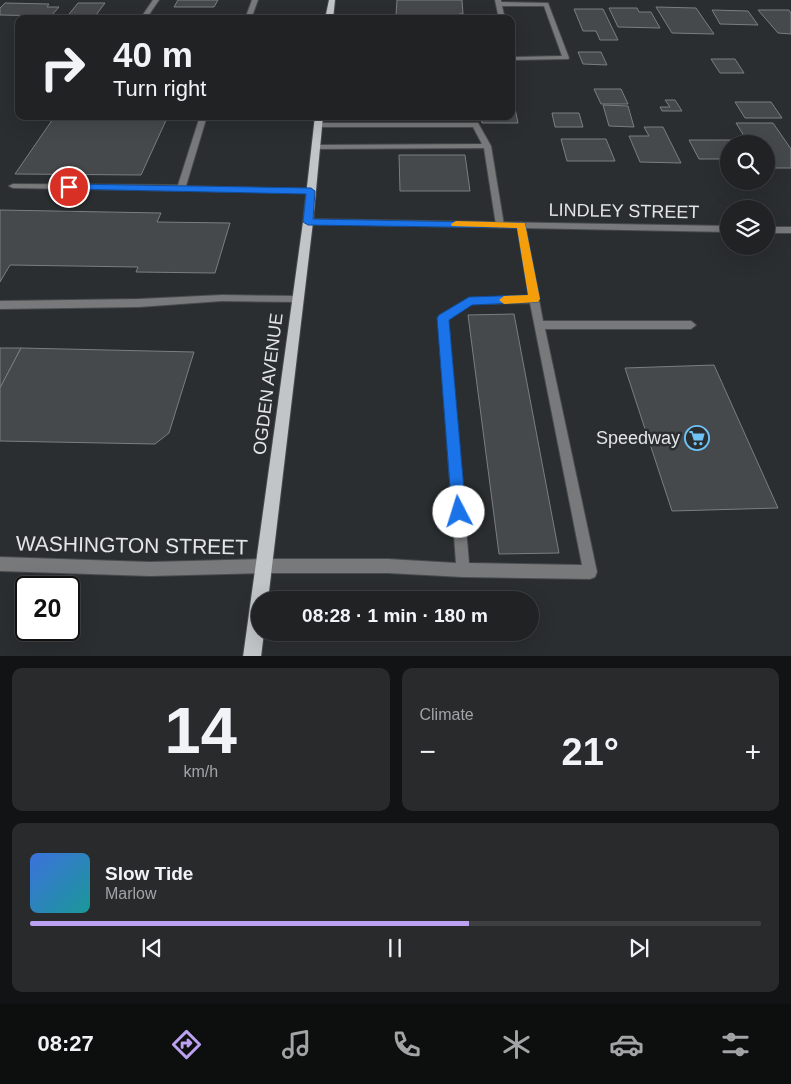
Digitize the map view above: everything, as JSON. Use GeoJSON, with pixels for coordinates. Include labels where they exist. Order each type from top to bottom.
{"type":"FeatureCollection","features":[{"type":"Feature","properties":{"kind":"main road"},"geometry":{"type":"LineString","coordinates":[[330,15],[332,0]]}},
{"type":"Feature","properties":{"kind":"main road","name":"OGDEN AVENUE"},"geometry":{"type":"LineString","coordinates":[[252,656],[308,222],[318,121]]}},
{"type":"Feature","properties":{"kind":"street"},"geometry":{"type":"LineString","coordinates":[[146,15],[156,0]]}},
{"type":"Feature","properties":{"kind":"street"},"geometry":{"type":"LineString","coordinates":[[249,15],[255,0]]}},
{"type":"Feature","properties":{"kind":"street"},"geometry":{"type":"LineString","coordinates":[[501,15],[498,2],[546,4],[566,58],[515,59]]}},
{"type":"Feature","properties":{"kind":"street"},"geometry":{"type":"LineString","coordinates":[[180,188],[203,120]]}},
{"type":"Feature","properties":{"kind":"street"},"geometry":{"type":"LineString","coordinates":[[386,120],[386,125]]}},
{"type":"Feature","properties":{"kind":"street"},"geometry":{"type":"LineString","coordinates":[[318,121],[386,125],[475,125],[487,146],[500,225]]}},
{"type":"Feature","properties":{"kind":"street"},"geometry":{"type":"LineString","coordinates":[[316,147],[487,146]]}},
{"type":"Feature","properties":{"kind":"street"},"geometry":{"type":"LineString","coordinates":[[13,186],[311,191]]}},
{"type":"Feature","properties":{"kind":"street","name":"LINDLEY STREET"},"geometry":{"type":"LineString","coordinates":[[308,222],[720,229]]}},
{"type":"Feature","properties":{"kind":"street"},"geometry":{"type":"LineString","coordinates":[[521,225],[539,324],[691,325]]}},
{"type":"Feature","properties":{"kind":"street"},"geometry":{"type":"LineString","coordinates":[[775,230],[791,230]]}},
{"type":"Feature","properties":{"kind":"street"},"geometry":{"type":"LineString","coordinates":[[0,305],[139,303],[222,298],[298,299]]}},
{"type":"Feature","properties":{"kind":"street"},"geometry":{"type":"LineString","coordinates":[[463,570],[443,318],[469,301],[534,299]]}},
{"type":"Feature","properties":{"kind":"street","name":"WASHINGTON STREET"},"geometry":{"type":"LineString","coordinates":[[0,564],[150,569],[263,566],[388,566],[463,570],[590,572],[539,324]]}},
{"type":"Feature","properties":{"kind":"building"},"geometry":{"type":"Polygon","coordinates":[[[178,0],[218,0],[214,7],[174,7],[178,0]]]}},
{"type":"Feature","properties":{"kind":"building"},"geometry":{"type":"Polygon","coordinates":[[[397,0],[462,0],[463,14],[460,15],[396,15],[397,0]]]}},
{"type":"Feature","properties":{"kind":"building"},"geometry":{"type":"Polygon","coordinates":[[[5,3],[49,4],[47,7],[59,7],[52,15],[0,15],[0,8],[5,3]]]}},
{"type":"Feature","properties":{"kind":"building"},"geometry":{"type":"Polygon","coordinates":[[[78,3],[105,3],[96,15],[68,15],[78,3]]]}},
{"type":"Feature","properties":{"kind":"building"},"geometry":{"type":"Polygon","coordinates":[[[656,7],[696,8],[714,34],[672,33],[656,7]]]}},
{"type":"Feature","properties":{"kind":"building"},"geometry":{"type":"Polygon","coordinates":[[[609,8],[637,8],[639,12],[651,12],[660,28],[618,27],[609,8]]]}},
{"type":"Feature","properties":{"kind":"building"},"geometry":{"type":"Polygon","coordinates":[[[574,9],[603,9],[618,40],[600,40],[596,31],[583,31],[574,9]]]}},
{"type":"Feature","properties":{"kind":"building"},"geometry":{"type":"Polygon","coordinates":[[[712,10],[748,11],[758,25],[720,24],[712,10]]]}},
{"type":"Feature","properties":{"kind":"building"},"geometry":{"type":"Polygon","coordinates":[[[758,10],[789,10],[791,13],[791,34],[778,33],[758,10]]]}},
{"type":"Feature","properties":{"kind":"building"},"geometry":{"type":"Polygon","coordinates":[[[578,52],[601,52],[607,65],[583,64],[578,52]]]}},
{"type":"Feature","properties":{"kind":"building"},"geometry":{"type":"Polygon","coordinates":[[[711,59],[735,59],[744,73],[720,73],[711,59]]]}},
{"type":"Feature","properties":{"kind":"building"},"geometry":{"type":"Polygon","coordinates":[[[594,89],[621,89],[628,104],[601,104],[594,89]]]}},
{"type":"Feature","properties":{"kind":"building"},"geometry":{"type":"Polygon","coordinates":[[[665,100],[675,100],[682,111],[662,111],[660,107],[670,107],[665,100]]]}},
{"type":"Feature","properties":{"kind":"building"},"geometry":{"type":"Polygon","coordinates":[[[735,102],[771,102],[782,118],[745,118],[735,102]]]}},
{"type":"Feature","properties":{"kind":"building"},"geometry":{"type":"Polygon","coordinates":[[[603,105],[628,106],[634,127],[609,126],[603,105]]]}},
{"type":"Feature","properties":{"kind":"building"},"geometry":{"type":"Polygon","coordinates":[[[515,109],[518,123],[482,123],[482,120],[515,120],[515,109]]]}},
{"type":"Feature","properties":{"kind":"building"},"geometry":{"type":"Polygon","coordinates":[[[552,113],[579,113],[583,127],[555,127],[552,113]]]}},
{"type":"Feature","properties":{"kind":"building"},"geometry":{"type":"Polygon","coordinates":[[[52,120],[166,120],[141,175],[15,174],[52,120]]]}},
{"type":"Feature","properties":{"kind":"building"},"geometry":{"type":"Polygon","coordinates":[[[736,123],[773,123],[791,149],[791,168],[775,168],[775,135],[743,135],[736,123]]]}},
{"type":"Feature","properties":{"kind":"building"},"geometry":{"type":"Polygon","coordinates":[[[644,127],[663,127],[681,163],[640,162],[629,136],[649,136],[644,127]]]}},
{"type":"Feature","properties":{"kind":"building"},"geometry":{"type":"Polygon","coordinates":[[[561,139],[606,139],[615,161],[567,161],[561,139]]]}},
{"type":"Feature","properties":{"kind":"building"},"geometry":{"type":"Polygon","coordinates":[[[689,140],[720,140],[720,159],[699,159],[689,140]]]}},
{"type":"Feature","properties":{"kind":"building"},"geometry":{"type":"Polygon","coordinates":[[[399,155],[465,155],[470,191],[400,191],[399,155]]]}},
{"type":"Feature","properties":{"kind":"building"},"geometry":{"type":"Polygon","coordinates":[[[0,210],[161,213],[157,222],[230,223],[215,273],[136,272],[138,267],[10,265],[0,282],[0,210]]]}},
{"type":"Feature","properties":{"kind":"building"},"geometry":{"type":"Polygon","coordinates":[[[514,314],[559,553],[499,554],[468,315],[514,314]]]}},
{"type":"Feature","properties":{"kind":"building"},"geometry":{"type":"Polygon","coordinates":[[[0,348],[21,348],[0,388],[0,348]]]}},
{"type":"Feature","properties":{"kind":"building"},"geometry":{"type":"Polygon","coordinates":[[[21,348],[194,352],[169,433],[155,444],[0,441],[0,388],[21,348]]]}},
{"type":"Feature","properties":{"kind":"building","name":"Speedway"},"geometry":{"type":"Polygon","coordinates":[[[714,365],[778,508],[672,511],[625,368],[714,365]]]}},
{"type":"Feature","properties":{"kind":"slow traffic"},"geometry":{"type":"LineString","coordinates":[[456,224],[521,225],[534,299],[504,300]]}},
{"type":"Feature","properties":{"kind":"place","name":"Speedway"},"geometry":{"type":"Point","coordinates":[697,438]}},
{"type":"Feature","properties":{"kind":"route"},"geometry":{"type":"LineString","coordinates":[[69,187],[311,191],[308,222],[521,225],[534,299],[469,301],[443,318],[459,512]]}}]}
